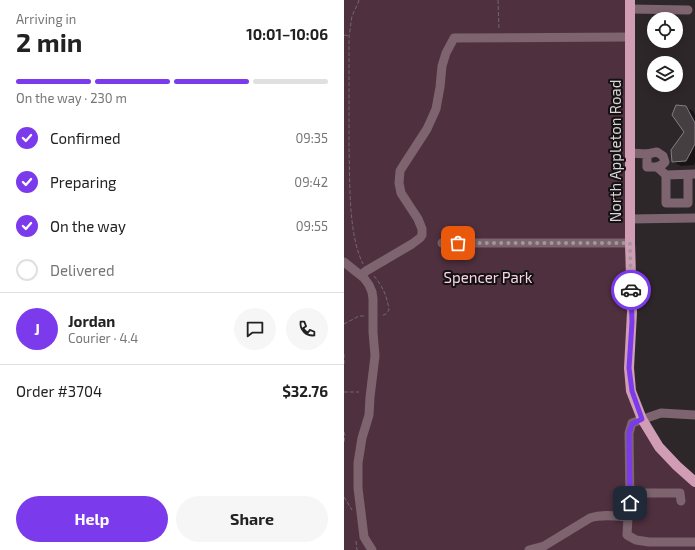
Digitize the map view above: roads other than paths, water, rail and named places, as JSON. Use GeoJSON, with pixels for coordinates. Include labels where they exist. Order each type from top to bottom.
{"type":"FeatureCollection","features":[{"type":"Feature","properties":{"kind":"main road","name":"North Appleton Road"},"geometry":{"type":"LineString","coordinates":[[630,5],[630,243],[632,317],[629,368],[632,391],[642,419],[658,447],[695,482]]}},
{"type":"Feature","properties":{"kind":"street"},"geometry":{"type":"LineString","coordinates":[[630,5],[688,10]]}},
{"type":"Feature","properties":{"kind":"street"},"geometry":{"type":"LineString","coordinates":[[364,274],[412,244],[422,235],[422,229],[418,218],[401,193],[399,177],[403,166],[427,129],[436,109],[442,66],[446,53],[454,38],[630,36]]}},
{"type":"Feature","properties":{"kind":"street"},"geometry":{"type":"LineString","coordinates":[[630,153],[647,154],[657,152],[663,156],[665,162],[657,167],[647,167],[647,154]]}},
{"type":"Feature","properties":{"kind":"street"},"geometry":{"type":"LineString","coordinates":[[657,167],[666,175],[691,174],[692,203],[666,202],[666,175]]}},
{"type":"Feature","properties":{"kind":"street"},"geometry":{"type":"LineString","coordinates":[[630,219],[695,218]]}},
{"type":"Feature","properties":{"kind":"street"},"geometry":{"type":"LineString","coordinates":[[442,243],[630,243]]}},
{"type":"Feature","properties":{"kind":"street"},"geometry":{"type":"LineString","coordinates":[[344,262],[364,274],[372,292],[373,299],[375,356],[369,415],[362,438],[358,463],[358,488],[364,537],[372,550]]}},
{"type":"Feature","properties":{"kind":"street"},"geometry":{"type":"LineString","coordinates":[[695,415],[661,413],[632,424],[629,433],[630,503],[627,535],[636,540],[649,542],[695,542]]}},
{"type":"Feature","properties":{"kind":"street"},"geometry":{"type":"LineString","coordinates":[[630,494],[680,493],[681,501]]}},
{"type":"Feature","properties":{"kind":"street"},"geometry":{"type":"LineString","coordinates":[[529,550],[544,546],[596,516],[628,517]]}},
{"type":"Feature","properties":{"kind":"park label","name":"Spencer Park"},"geometry":{"type":"Point","coordinates":[488,277]}}]}
